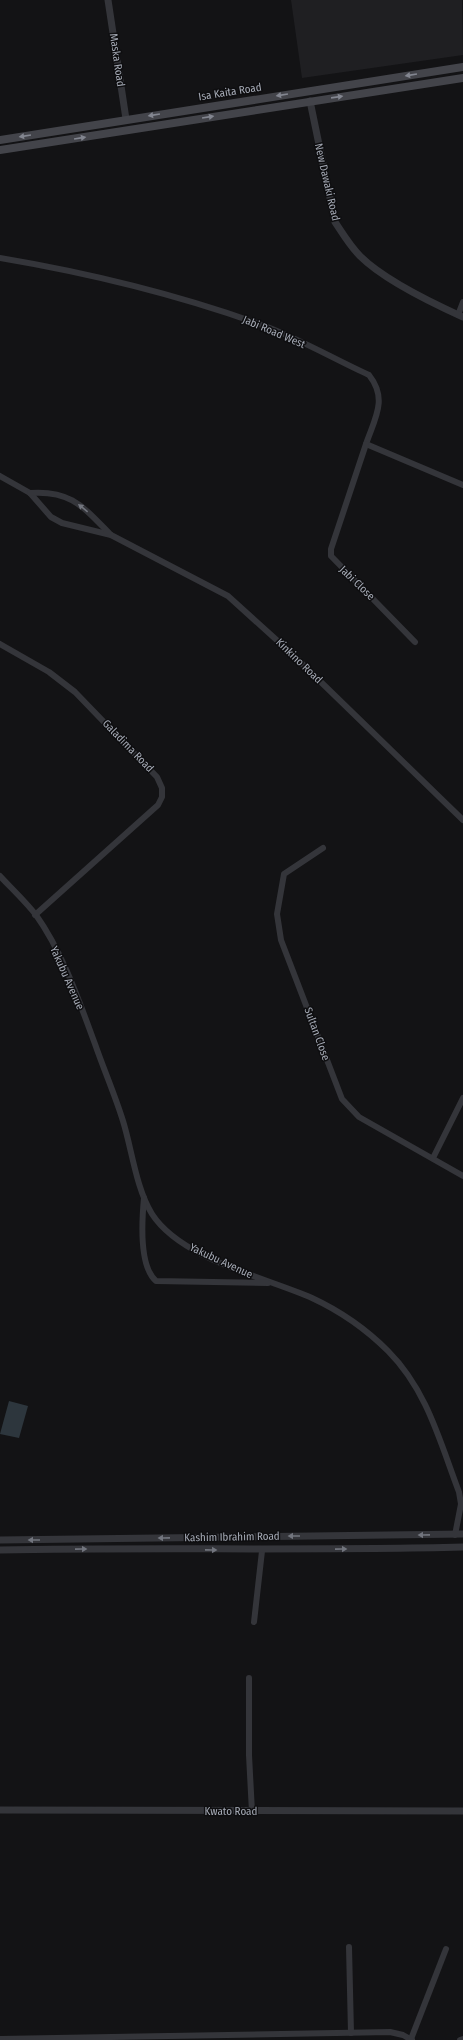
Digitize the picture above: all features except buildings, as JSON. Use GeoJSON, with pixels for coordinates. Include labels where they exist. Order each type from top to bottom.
{"type":"FeatureCollection","features":[{"type":"Feature","properties":{"kind":"main road","name":"Isa Kaita Road"},"geometry":{"type":"LineString","coordinates":[[0,140],[463,67]]}},
{"type":"Feature","properties":{"kind":"main road"},"geometry":{"type":"LineString","coordinates":[[429,72],[431,83]]}},
{"type":"Feature","properties":{"kind":"main road","name":"Isa Kaita Road"},"geometry":{"type":"LineString","coordinates":[[0,150],[463,78]]}},
{"type":"Feature","properties":{"kind":"street","name":"Maska Road"},"geometry":{"type":"LineString","coordinates":[[108,0],[126,119]]}},
{"type":"Feature","properties":{"kind":"street","name":"New Dawaki Road"},"geometry":{"type":"LineString","coordinates":[[310,101],[335,222],[346,239],[361,257],[388,277],[461,316]]}},
{"type":"Feature","properties":{"kind":"street","name":"Jabi Road West"},"geometry":{"type":"LineString","coordinates":[[0,258],[110,279],[168,294],[263,325],[369,375],[376,385],[380,397],[366,444]]}},
{"type":"Feature","properties":{"kind":"street"},"geometry":{"type":"LineString","coordinates":[[461,316],[463,302]]}},
{"type":"Feature","properties":{"kind":"street"},"geometry":{"type":"LineString","coordinates":[[366,444],[463,485]]}},
{"type":"Feature","properties":{"kind":"street","name":"Jabi Close"},"geometry":{"type":"LineString","coordinates":[[366,444],[331,549],[331,556],[415,642]]}},
{"type":"Feature","properties":{"kind":"street","name":"Kinkino Road"},"geometry":{"type":"LineString","coordinates":[[0,476],[30,493],[51,517],[62,523],[111,535],[228,596],[291,652],[463,820]]}},
{"type":"Feature","properties":{"kind":"street","name":"Kinkino Road"},"geometry":{"type":"LineString","coordinates":[[30,493],[46,492],[67,497],[83,507],[111,535]]}},
{"type":"Feature","properties":{"kind":"street","name":"Galadima Road"},"geometry":{"type":"LineString","coordinates":[[0,644],[49,672],[75,692],[149,768],[162,788],[162,797],[158,806],[36,915]]}},
{"type":"Feature","properties":{"kind":"street","name":"Sultan Close"},"geometry":{"type":"LineString","coordinates":[[323,848],[283,877],[277,914],[281,940],[342,1099],[359,1117],[463,1176]]}},
{"type":"Feature","properties":{"kind":"street","name":"Yakubu Avenue"},"geometry":{"type":"LineString","coordinates":[[0,876],[36,915],[59,955],[78,997],[122,1119],[144,1196],[153,1215],[178,1240],[197,1252],[272,1284],[313,1299],[363,1328],[389,1352],[423,1397],[459,1492],[462,1505],[459,1535]]}},
{"type":"Feature","properties":{"kind":"street"},"geometry":{"type":"LineString","coordinates":[[433,1158],[463,1098]]}},
{"type":"Feature","properties":{"kind":"street"},"geometry":{"type":"LineString","coordinates":[[144,1196],[142,1223],[146,1262],[151,1276],[156,1281],[272,1284]]}},
{"type":"Feature","properties":{"kind":"street","name":"Kashim Ibrahim Road"},"geometry":{"type":"LineString","coordinates":[[0,1540],[459,1535]]}},
{"type":"Feature","properties":{"kind":"street"},"geometry":{"type":"LineString","coordinates":[[314,1536],[315,1550]]}},
{"type":"Feature","properties":{"kind":"street","name":"Kashim Ibrahim Road"},"geometry":{"type":"LineString","coordinates":[[0,1550],[109,1548],[262,1551],[463,1547]]}},
{"type":"Feature","properties":{"kind":"street"},"geometry":{"type":"LineString","coordinates":[[254,1622],[262,1551]]}},
{"type":"Feature","properties":{"kind":"street"},"geometry":{"type":"LineString","coordinates":[[249,1678],[249,1755],[252,1812]]}},
{"type":"Feature","properties":{"kind":"street","name":"Kwato Road"},"geometry":{"type":"LineString","coordinates":[[0,1810],[252,1812],[463,1811]]}},
{"type":"Feature","properties":{"kind":"street"},"geometry":{"type":"LineString","coordinates":[[348,1947],[351,2033]]}},
{"type":"Feature","properties":{"kind":"street"},"geometry":{"type":"LineString","coordinates":[[0,2039],[161,2038],[390,2032],[404,2035],[411,2039],[446,1949]]}},
{"type":"Feature","properties":{"kind":"street"},"geometry":{"type":"LineString","coordinates":[[271,2034],[275,2040]]}},
{"type":"Feature","properties":{"kind":"shaded area"},"geometry":{"type":"Polygon","coordinates":[[[291,0],[462,0],[463,55],[302,78],[291,0]]]}},
{"type":"Feature","properties":{"kind":"shaded area"},"geometry":{"type":"Polygon","coordinates":[[[9,1401],[28,1406],[19,1438],[0,1434],[9,1401]]]}}]}
